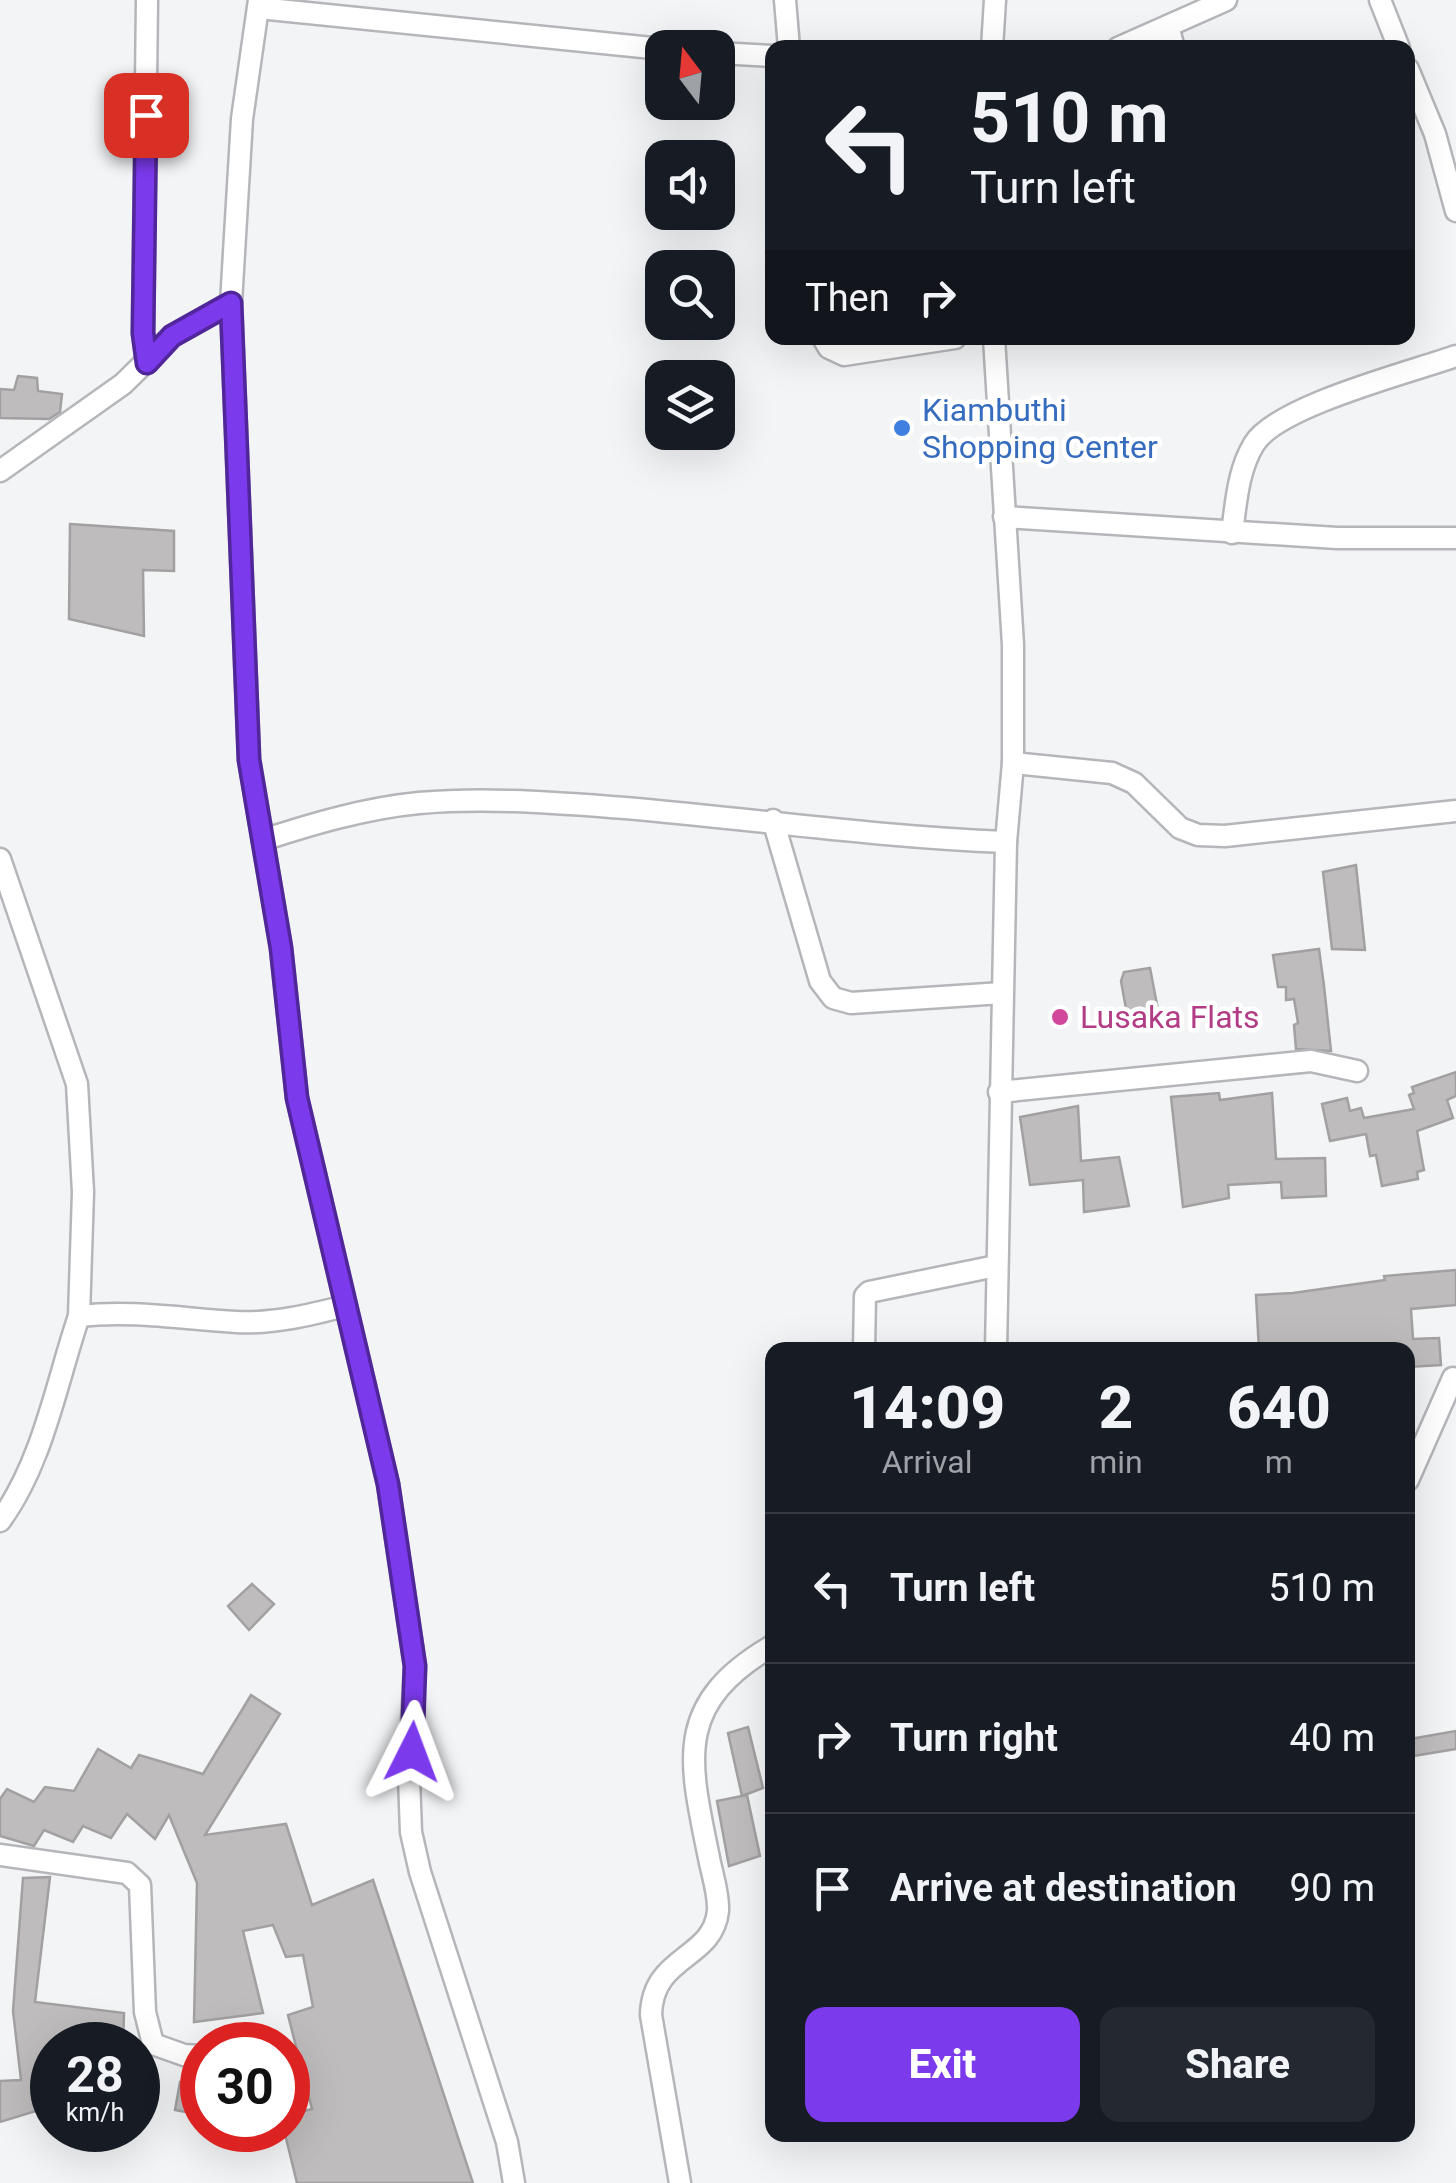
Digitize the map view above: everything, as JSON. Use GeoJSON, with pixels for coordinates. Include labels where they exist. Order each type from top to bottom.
{"type":"FeatureCollection","features":[{"type":"Feature","properties":{"kind":"street"},"geometry":{"type":"LineString","coordinates":[[147,0],[143,333],[147,363]]}},
{"type":"Feature","properties":{"kind":"street"},"geometry":{"type":"LineString","coordinates":[[784,0],[788,40]]}},
{"type":"Feature","properties":{"kind":"street"},"geometry":{"type":"LineString","coordinates":[[992,40],[994,0]]}},
{"type":"Feature","properties":{"kind":"street"},"geometry":{"type":"LineString","coordinates":[[1136,40],[1226,0]]}},
{"type":"Feature","properties":{"kind":"street"},"geometry":{"type":"LineString","coordinates":[[1380,0],[1395,40]]}},
{"type":"Feature","properties":{"kind":"street"},"geometry":{"type":"LineString","coordinates":[[514,2183],[507,2142],[420,1872],[411,1832],[415,1666],[388,1484],[297,1098],[281,948],[249,760],[231,303],[242,119],[259,4],[645,48]]}},
{"type":"Feature","properties":{"kind":"street"},"geometry":{"type":"LineString","coordinates":[[1168,26],[1172,40]]}},
{"type":"Feature","properties":{"kind":"street"},"geometry":{"type":"LineString","coordinates":[[735,54],[765,56]]}},
{"type":"Feature","properties":{"kind":"street"},"geometry":{"type":"LineString","coordinates":[[1415,86],[1434,134],[1456,212]]}},
{"type":"Feature","properties":{"kind":"street"},"geometry":{"type":"LineString","coordinates":[[0,471],[92,408],[147,363],[172,336],[231,303]]}},
{"type":"Feature","properties":{"kind":"street"},"geometry":{"type":"LineString","coordinates":[[827,345],[844,355],[909,345]]}},
{"type":"Feature","properties":{"kind":"street"},"geometry":{"type":"LineString","coordinates":[[994,345],[1013,646],[1014,763],[1006,842],[996,1342]]}},
{"type":"Feature","properties":{"kind":"street"},"geometry":{"type":"LineString","coordinates":[[1232,533],[1240,475],[1254,442],[1271,424],[1319,403],[1456,356]]}},
{"type":"Feature","properties":{"kind":"street"},"geometry":{"type":"LineString","coordinates":[[1004,518],[1337,538],[1456,538]]}},
{"type":"Feature","properties":{"kind":"street"},"geometry":{"type":"LineString","coordinates":[[1014,763],[1112,772],[1134,783],[1180,828],[1198,835],[1224,836],[1456,810]]}},
{"type":"Feature","properties":{"kind":"street"},"geometry":{"type":"LineString","coordinates":[[263,840],[312,824],[433,803],[520,800],[773,820],[918,839],[1006,842]]}},
{"type":"Feature","properties":{"kind":"street"},"geometry":{"type":"LineString","coordinates":[[773,820],[820,982],[833,998],[851,1003],[1002,993]]}},
{"type":"Feature","properties":{"kind":"street"},"geometry":{"type":"LineString","coordinates":[[0,859],[77,1084],[83,1192],[80,1316],[42,1435],[18,1496],[0,1521]]}},
{"type":"Feature","properties":{"kind":"street"},"geometry":{"type":"LineString","coordinates":[[999,1092],[1311,1061],[1357,1071]]}},
{"type":"Feature","properties":{"kind":"street"},"geometry":{"type":"LineString","coordinates":[[864,1342],[864,1296],[869,1292],[996,1266]]}},
{"type":"Feature","properties":{"kind":"street"},"geometry":{"type":"LineString","coordinates":[[80,1316],[123,1311],[240,1322],[298,1318],[345,1306]]}},
{"type":"Feature","properties":{"kind":"street"},"geometry":{"type":"LineString","coordinates":[[1415,1465],[1455,1376]]}},
{"type":"Feature","properties":{"kind":"street"},"geometry":{"type":"LineString","coordinates":[[680,2183],[651,2015],[651,1993],[662,1975],[708,1936],[718,1908],[692,1753],[699,1719],[721,1687],[746,1662],[765,1650]]}},
{"type":"Feature","properties":{"kind":"street"},"geometry":{"type":"LineString","coordinates":[[0,1855],[126,1873],[140,1885],[145,2012],[153,2044],[180,2054]]}},
{"type":"Feature","properties":{"kind":"building"},"geometry":{"type":"Polygon","coordinates":[[[18,376],[37,378],[38,391],[62,394],[60,412],[49,419],[0,418],[0,389],[14,390],[18,376]]]}},
{"type":"Feature","properties":{"kind":"building"},"geometry":{"type":"Polygon","coordinates":[[[70,524],[174,531],[174,571],[143,570],[144,636],[69,619],[70,524]]]}},
{"type":"Feature","properties":{"kind":"building"},"geometry":{"type":"Polygon","coordinates":[[[1356,865],[1365,950],[1332,949],[1323,872],[1356,865]]]}},
{"type":"Feature","properties":{"kind":"building"},"geometry":{"type":"Polygon","coordinates":[[[1319,949],[1331,1051],[1296,1049],[1294,1025],[1298,1023],[1294,999],[1286,1000],[1286,987],[1278,987],[1273,955],[1319,949]]]}},
{"type":"Feature","properties":{"kind":"building"},"geometry":{"type":"Polygon","coordinates":[[[1150,968],[1158,1010],[1148,1023],[1140,1024],[1128,1020],[1121,981],[1124,972],[1150,968]]]}},
{"type":"Feature","properties":{"kind":"building"},"geometry":{"type":"Polygon","coordinates":[[[1456,1072],[1456,1096],[1447,1100],[1453,1118],[1417,1131],[1424,1170],[1417,1172],[1418,1179],[1382,1186],[1376,1155],[1370,1156],[1366,1134],[1330,1141],[1322,1104],[1347,1098],[1350,1111],[1361,1108],[1364,1118],[1414,1109],[1409,1095],[1414,1093],[1412,1087],[1456,1072]]]}},
{"type":"Feature","properties":{"kind":"building"},"geometry":{"type":"Polygon","coordinates":[[[1219,1093],[1220,1100],[1272,1093],[1276,1159],[1325,1158],[1326,1196],[1282,1198],[1281,1182],[1228,1185],[1229,1198],[1183,1207],[1171,1097],[1219,1093]]]}},
{"type":"Feature","properties":{"kind":"building"},"geometry":{"type":"Polygon","coordinates":[[[1078,1106],[1081,1161],[1119,1157],[1129,1206],[1084,1212],[1083,1180],[1030,1185],[1020,1117],[1078,1106]]]}},
{"type":"Feature","properties":{"kind":"building"},"geometry":{"type":"Polygon","coordinates":[[[1456,1270],[1456,1305],[1411,1309],[1413,1339],[1439,1338],[1441,1365],[1415,1367],[1415,1342],[1259,1342],[1256,1295],[1385,1280],[1384,1276],[1456,1270]]]}},
{"type":"Feature","properties":{"kind":"building"},"geometry":{"type":"Polygon","coordinates":[[[252,1584],[274,1604],[249,1630],[228,1606],[252,1584]]]}},
{"type":"Feature","properties":{"kind":"building"},"geometry":{"type":"Polygon","coordinates":[[[251,1695],[280,1714],[205,1835],[286,1824],[312,1905],[373,1880],[473,2183],[297,2183],[289,2152],[310,2152],[310,2022],[290,2022],[288,2015],[313,2007],[303,1955],[286,1957],[273,1925],[243,1931],[263,2013],[194,2022],[197,1883],[169,1815],[155,1839],[127,1814],[111,1838],[83,1826],[73,1842],[44,1830],[34,1846],[0,1836],[0,1799],[7,1789],[34,1802],[45,1787],[74,1791],[98,1749],[131,1768],[139,1755],[203,1774],[251,1695]]]}},
{"type":"Feature","properties":{"kind":"building"},"geometry":{"type":"Polygon","coordinates":[[[748,1727],[763,1788],[742,1796],[728,1733],[748,1727]]]}},
{"type":"Feature","properties":{"kind":"building"},"geometry":{"type":"Polygon","coordinates":[[[1456,1731],[1456,1749],[1415,1756],[1415,1738],[1456,1731]]]}},
{"type":"Feature","properties":{"kind":"building"},"geometry":{"type":"Polygon","coordinates":[[[747,1795],[760,1856],[729,1866],[717,1801],[747,1795]]]}},
{"type":"Feature","properties":{"kind":"building"},"geometry":{"type":"Polygon","coordinates":[[[50,1877],[35,2002],[124,2013],[124,2022],[30,2022],[30,2113],[0,2122],[0,2081],[21,2080],[13,2011],[23,1878],[50,1877]]]}},
{"type":"Feature","properties":{"kind":"building"},"geometry":{"type":"Polygon","coordinates":[[[180,2082],[180,2111],[175,2110],[180,2082]]]}},
{"type":"Feature","properties":{"kind":"place","name":"Kiambuthi Shopping Center"},"geometry":{"type":"Point","coordinates":[902,428]}},
{"type":"Feature","properties":{"kind":"place","name":"Lusaka Flats"},"geometry":{"type":"Point","coordinates":[1060,1017]}},
{"type":"Feature","properties":{"kind":"route"},"geometry":{"type":"LineString","coordinates":[[146,115],[143,333],[147,363],[172,336],[231,303],[249,673],[249,760],[281,948],[297,1098],[388,1484],[415,1666],[412,1752]]}}]}
